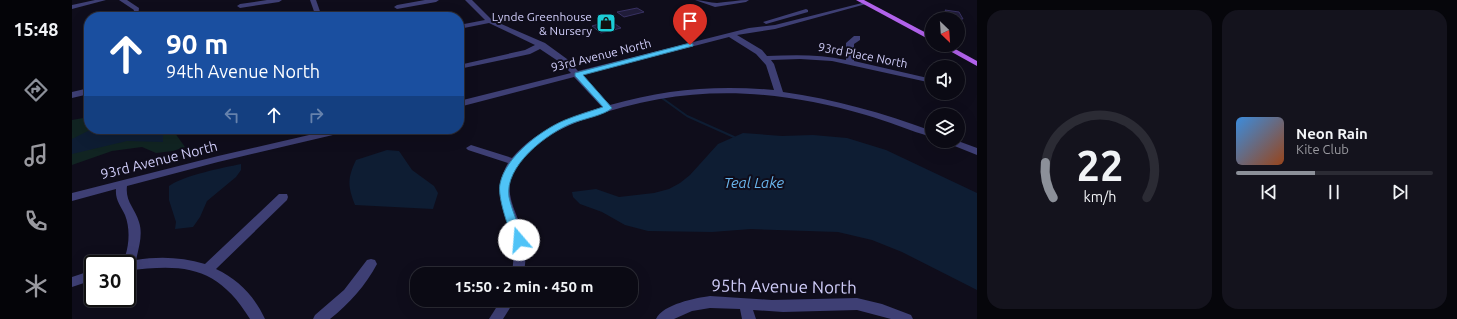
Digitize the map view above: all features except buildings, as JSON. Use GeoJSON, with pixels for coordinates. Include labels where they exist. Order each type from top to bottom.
{"type":"FeatureCollection","features":[{"type":"Feature","properties":{"kind":"main road"},"geometry":{"type":"LineString","coordinates":[[868,1],[925,30]]}},
{"type":"Feature","properties":{"kind":"main road"},"geometry":{"type":"LineString","coordinates":[[868,1],[925,35]]}},
{"type":"Feature","properties":{"kind":"main road"},"geometry":{"type":"LineString","coordinates":[[965,51],[977,57]]}},
{"type":"Feature","properties":{"kind":"main road"},"geometry":{"type":"LineString","coordinates":[[956,52],[977,64]]}},
{"type":"Feature","properties":{"kind":"street"},"geometry":{"type":"LineString","coordinates":[[72,7],[103,0]]}},
{"type":"Feature","properties":{"kind":"street"},"geometry":{"type":"LineString","coordinates":[[122,0],[136,9],[136,12]]}},
{"type":"Feature","properties":{"kind":"street"},"geometry":{"type":"LineString","coordinates":[[240,6],[279,0]]}},
{"type":"Feature","properties":{"kind":"street"},"geometry":{"type":"LineString","coordinates":[[313,0],[318,12]]}},
{"type":"Feature","properties":{"kind":"street"},"geometry":{"type":"LineString","coordinates":[[397,7],[436,0]]}},
{"type":"Feature","properties":{"kind":"street"},"geometry":{"type":"LineString","coordinates":[[468,0],[490,21],[542,45],[564,61],[578,74],[608,108]]}},
{"type":"Feature","properties":{"kind":"street"},"geometry":{"type":"LineString","coordinates":[[698,0],[716,5],[746,0]]}},
{"type":"Feature","properties":{"kind":"street","name":"93rd Avenue North"},"geometry":{"type":"LineString","coordinates":[[750,30],[756,26],[783,17],[851,0]]}},
{"type":"Feature","properties":{"kind":"street","name":"93rd Avenue North"},"geometry":{"type":"LineString","coordinates":[[464,103],[731,34],[774,27],[868,1]]}},
{"type":"Feature","properties":{"kind":"street"},"geometry":{"type":"LineString","coordinates":[[464,26],[490,21]]}},
{"type":"Feature","properties":{"kind":"street"},"geometry":{"type":"LineString","coordinates":[[731,34],[759,52],[765,58],[774,71],[779,94]]}},
{"type":"Feature","properties":{"kind":"street"},"geometry":{"type":"LineString","coordinates":[[850,62],[850,43],[857,38]]}},
{"type":"Feature","properties":{"kind":"street"},"geometry":{"type":"LineString","coordinates":[[464,67],[528,52],[542,45]]}},
{"type":"Feature","properties":{"kind":"street","name":"93rd Place North"},"geometry":{"type":"LineString","coordinates":[[765,58],[806,57],[850,62],[925,79]]}},
{"type":"Feature","properties":{"kind":"street"},"geometry":{"type":"LineString","coordinates":[[519,267],[519,240],[504,197],[506,180],[514,162],[537,141],[556,128],[568,122],[608,108],[657,96],[696,92],[736,91],[779,94],[860,110],[925,132]]}},
{"type":"Feature","properties":{"kind":"street"},"geometry":{"type":"LineString","coordinates":[[72,94],[84,92]]}},
{"type":"Feature","properties":{"kind":"street","name":"93rd Avenue North"},"geometry":{"type":"LineString","coordinates":[[72,197],[238,154],[325,134]]}},
{"type":"Feature","properties":{"kind":"street"},"geometry":{"type":"LineString","coordinates":[[965,147],[977,152]]}},
{"type":"Feature","properties":{"kind":"street"},"geometry":{"type":"LineString","coordinates":[[471,148],[514,162]]}},
{"type":"Feature","properties":{"kind":"street"},"geometry":{"type":"LineString","coordinates":[[122,184],[121,199],[131,215],[136,239],[131,255]]}},
{"type":"Feature","properties":{"kind":"street"},"geometry":{"type":"LineString","coordinates":[[208,269],[283,197]]}},
{"type":"Feature","properties":{"kind":"street"},"geometry":{"type":"LineString","coordinates":[[136,265],[168,262],[208,269],[233,285],[244,297],[258,319]]}},
{"type":"Feature","properties":{"kind":"street"},"geometry":{"type":"LineString","coordinates":[[320,319],[352,291],[371,264]]}},
{"type":"Feature","properties":{"kind":"street"},"geometry":{"type":"LineString","coordinates":[[72,282],[84,278]]}},
{"type":"Feature","properties":{"kind":"street","name":"95th Avenue North"},"geometry":{"type":"LineString","coordinates":[[663,319],[686,307],[703,303],[789,306],[857,304],[885,311],[906,319]]}},
{"type":"Feature","properties":{"kind":"street"},"geometry":{"type":"LineString","coordinates":[[745,304],[749,319]]}},
{"type":"Feature","properties":{"kind":"street"},"geometry":{"type":"LineString","coordinates":[[496,319],[504,307]]}},
{"type":"Feature","properties":{"kind":"green space"},"geometry":{"type":"Polygon","coordinates":[[[84,118],[84,134],[176,134],[185,147],[173,151],[156,153],[142,147],[112,151],[72,165],[72,120],[84,118]]]}},
{"type":"Feature","properties":{"kind":"water"},"geometry":{"type":"Polygon","coordinates":[[[84,133],[163,134],[163,142],[127,141],[72,154],[72,139],[84,133]]]}},
{"type":"Feature","properties":{"kind":"water","name":"Teal Lake"},"geometry":{"type":"Polygon","coordinates":[[[743,133],[782,136],[813,135],[847,138],[886,150],[977,193],[977,290],[902,252],[872,240],[838,232],[751,229],[712,232],[648,231],[625,225],[602,212],[580,204],[573,197],[572,192],[596,189],[619,197],[654,193],[669,189],[690,175],[718,144],[743,133]]]}},
{"type":"Feature","properties":{"kind":"water"},"geometry":{"type":"Polygon","coordinates":[[[387,150],[399,151],[412,170],[434,186],[438,193],[433,209],[355,205],[351,193],[350,178],[356,160],[387,150]]]}},
{"type":"Feature","properties":{"kind":"water"},"geometry":{"type":"Polygon","coordinates":[[[241,164],[241,170],[236,177],[207,201],[200,217],[193,227],[175,229],[176,222],[169,200],[169,186],[184,178],[241,164]]]}},
{"type":"Feature","properties":{"kind":"waterway"},"geometry":{"type":"LineString","coordinates":[[662,98],[687,116],[734,137]]}},
{"type":"Feature","properties":{"kind":"place","name":"Lynde Greenhouse & Nursery"},"geometry":{"type":"Point","coordinates":[606,23]}},
{"type":"Feature","properties":{"kind":"route"},"geometry":{"type":"LineString","coordinates":[[519,240],[504,197],[504,185],[507,174],[514,162],[537,141],[556,128],[582,116],[608,108],[578,74],[690,45]]}}]}
